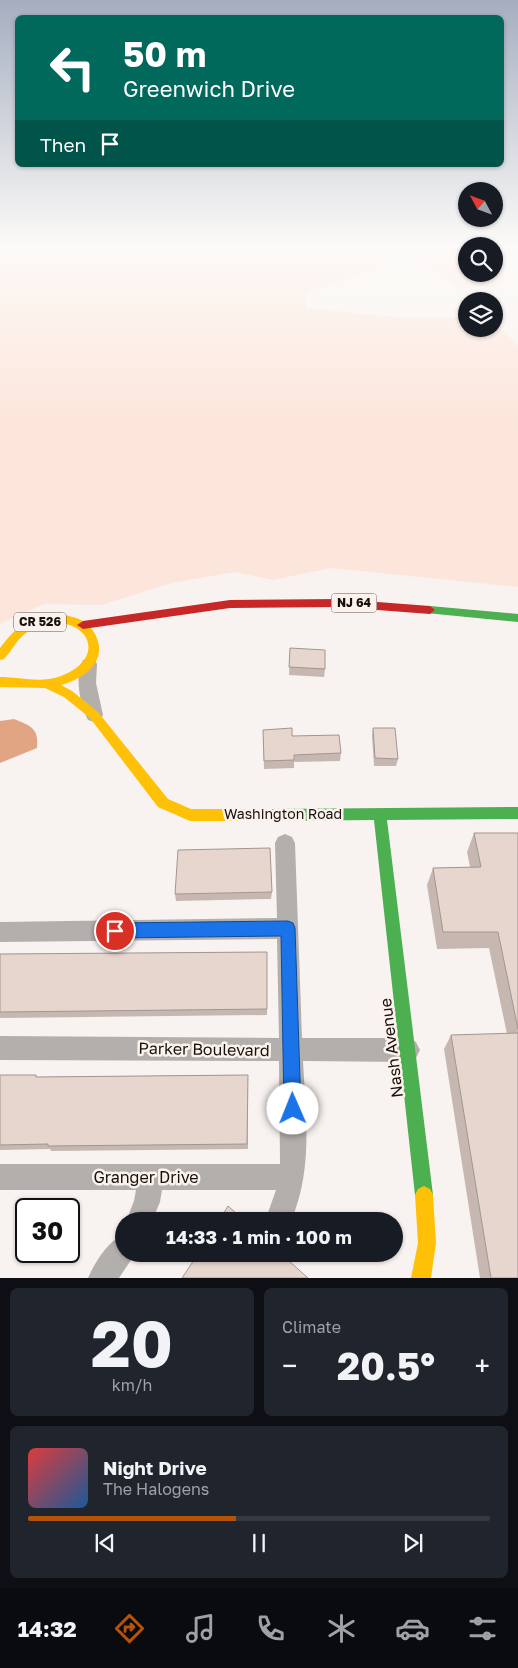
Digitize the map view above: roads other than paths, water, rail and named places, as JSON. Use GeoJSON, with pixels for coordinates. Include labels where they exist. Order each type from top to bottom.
{"type":"FeatureCollection","features":[{"type":"Feature","properties":{"kind":"main road","name":"NJ 64"},"geometry":{"type":"LineString","coordinates":[[83,625],[103,624],[137,616],[228,604],[349,603],[518,618]]}},
{"type":"Feature","properties":{"kind":"main road","name":"NJ 64"},"geometry":{"type":"LineString","coordinates":[[129,631],[189,609]]}},
{"type":"Feature","properties":{"kind":"main road","name":"CR 526"},"geometry":{"type":"LineString","coordinates":[[7,660],[13,639],[22,630],[35,623],[62,619],[83,625]]}},
{"type":"Feature","properties":{"kind":"main road"},"geometry":{"type":"LineString","coordinates":[[83,625],[93,634],[96,643],[92,658]]}},
{"type":"Feature","properties":{"kind":"main road"},"geometry":{"type":"LineString","coordinates":[[92,658],[108,644]]}},
{"type":"Feature","properties":{"kind":"main road","name":"Washington Road"},"geometry":{"type":"LineString","coordinates":[[0,682],[47,684],[71,678],[92,658]]}},
{"type":"Feature","properties":{"kind":"main road"},"geometry":{"type":"LineString","coordinates":[[7,660],[19,678],[32,683]]}},
{"type":"Feature","properties":{"kind":"main road","name":"Washington Road"},"geometry":{"type":"LineString","coordinates":[[47,684],[68,694],[94,715],[163,803],[190,815],[518,813]]}},
{"type":"Feature","properties":{"kind":"main road","name":"Nash Avenue"},"geometry":{"type":"LineString","coordinates":[[380,814],[423,1177],[427,1243],[421,1278]]}},
{"type":"Feature","properties":{"kind":"street","name":"Washington Road"},"geometry":{"type":"LineString","coordinates":[[92,658],[87,682],[94,715]]}},
{"type":"Feature","properties":{"kind":"street"},"geometry":{"type":"LineString","coordinates":[[282,1212],[292,1177],[294,1148],[285,843]]}},
{"type":"Feature","properties":{"kind":"street"},"geometry":{"type":"LineString","coordinates":[[0,932],[288,928]]}},
{"type":"Feature","properties":{"kind":"street","name":"Parker Boulevard"},"geometry":{"type":"LineString","coordinates":[[0,1048],[408,1050]]}},
{"type":"Feature","properties":{"kind":"street"},"geometry":{"type":"LineString","coordinates":[[143,1212],[147,1202],[151,1176]]}},
{"type":"Feature","properties":{"kind":"street","name":"Granger Drive"},"geometry":{"type":"LineString","coordinates":[[0,1177],[292,1177]]}},
{"type":"Feature","properties":{"kind":"street"},"geometry":{"type":"LineString","coordinates":[[102,1278],[115,1260]]}}]}
